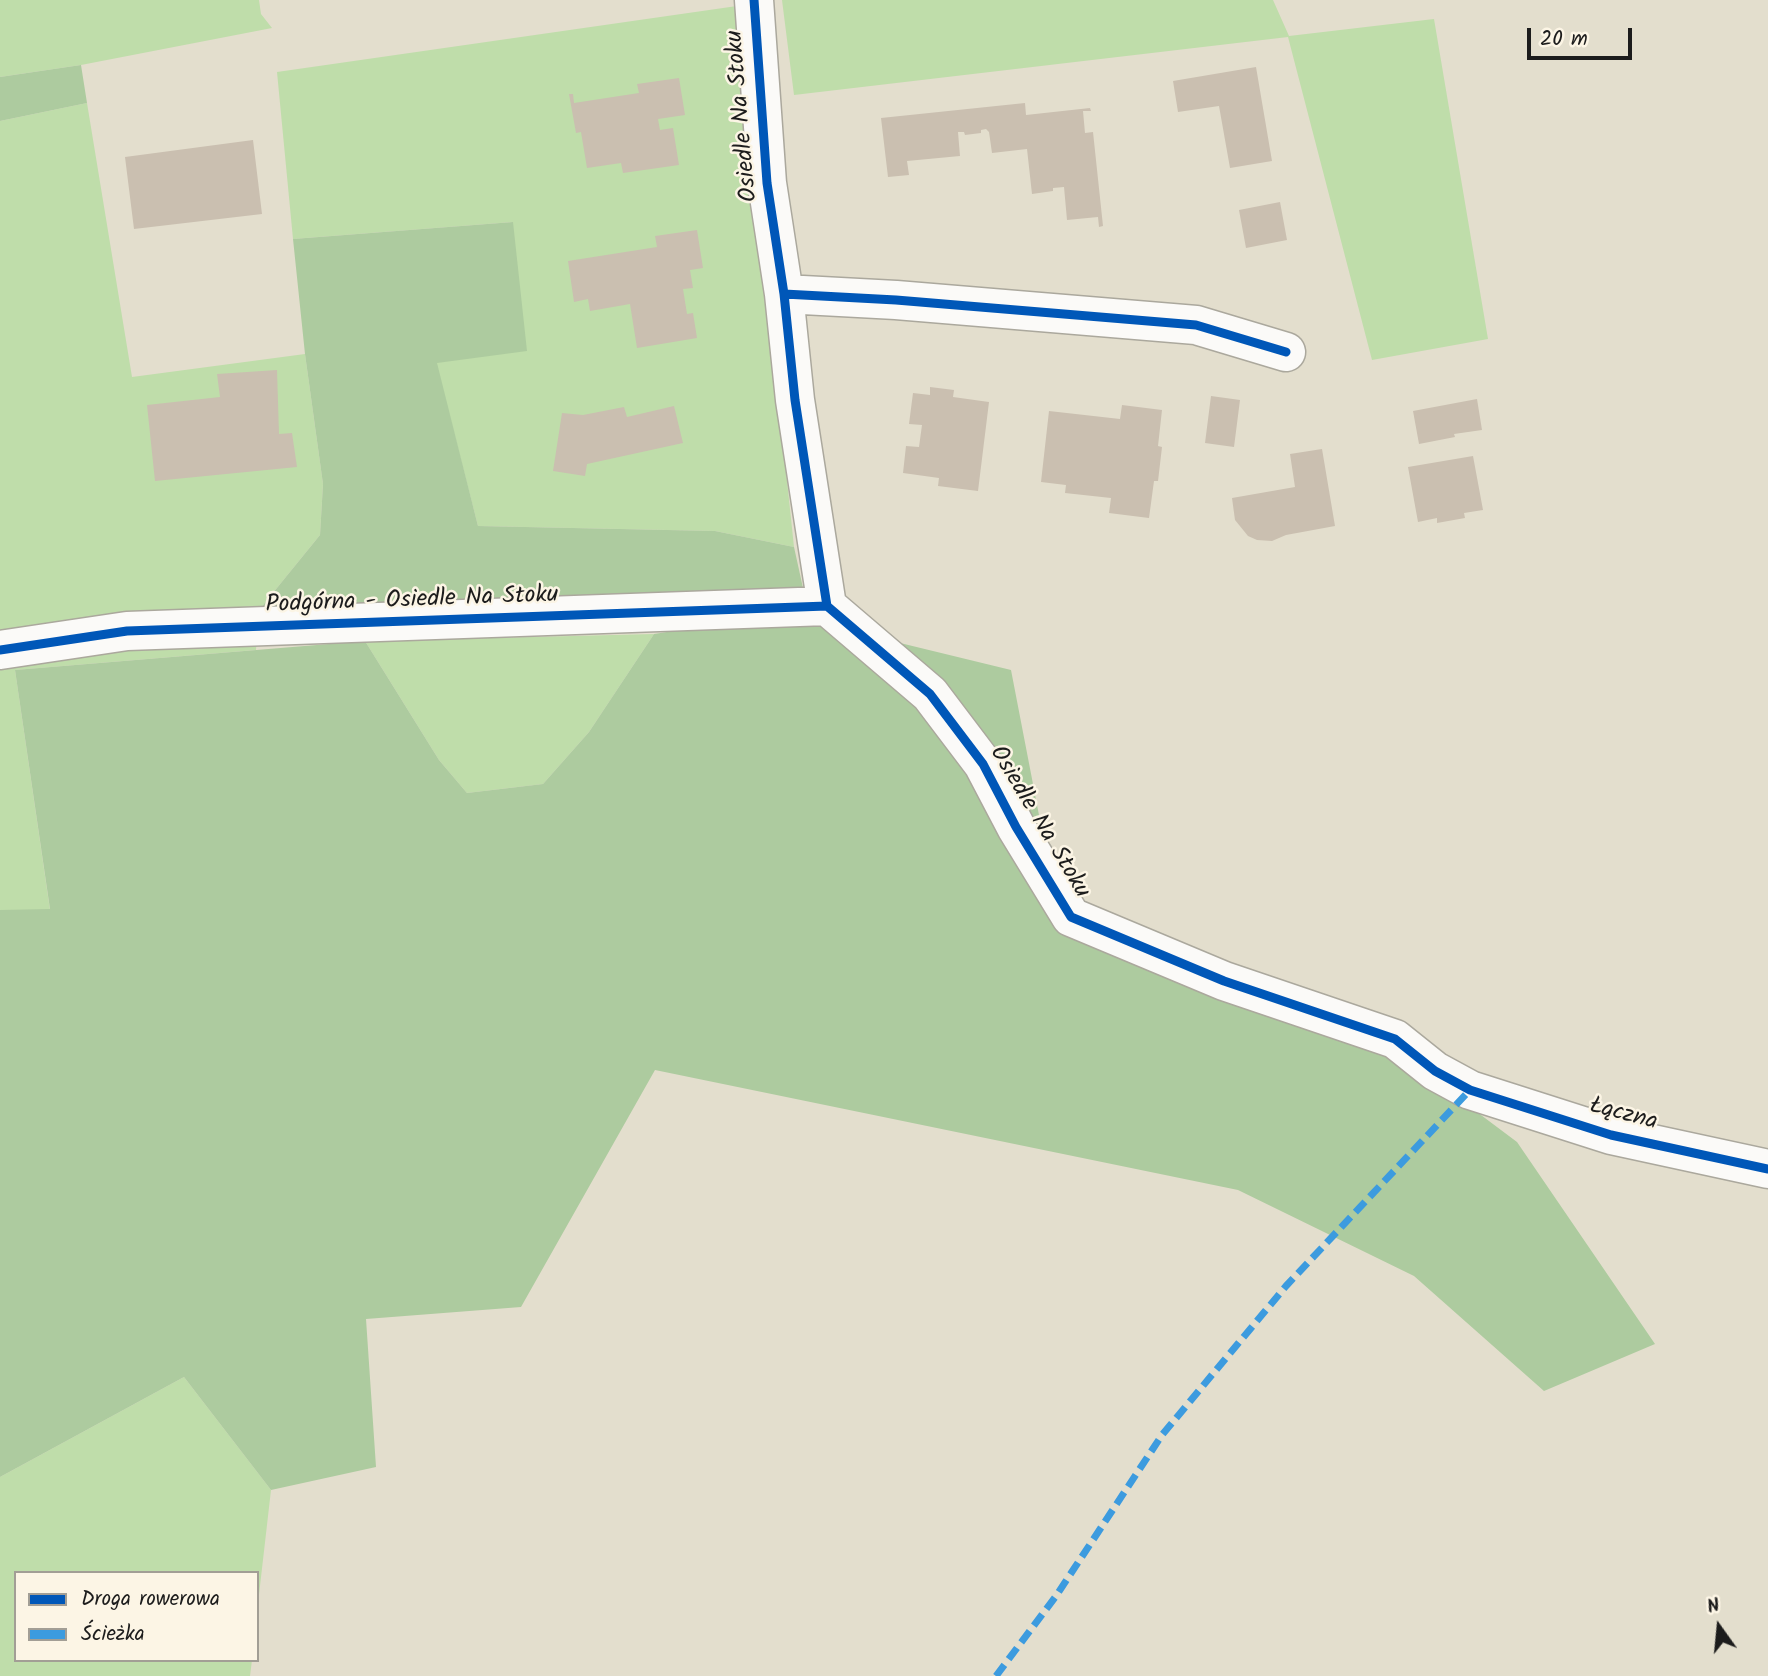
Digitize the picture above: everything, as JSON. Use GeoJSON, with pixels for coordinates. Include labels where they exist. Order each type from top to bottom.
{"type":"FeatureCollection","features":[{"type":"Feature","properties":{"kind":"street","name":"Osiedle Na Stoku"},"geometry":{"type":"LineString","coordinates":[[754,0],[767,183],[784,294],[795,400],[827,606],[930,694],[984,764],[1017,827],[1071,917],[1224,981],[1395,1039],[1435,1071],[1470,1090]]}},
{"type":"Feature","properties":{"kind":"street"},"geometry":{"type":"LineString","coordinates":[[784,294],[896,300],[1196,325],[1286,352]]}},
{"type":"Feature","properties":{"kind":"street","name":"Podgórna - Osiedle Na Stoku"},"geometry":{"type":"LineString","coordinates":[[0,650],[127,631],[827,606]]}},
{"type":"Feature","properties":{"kind":"street","name":"Łączna"},"geometry":{"type":"LineString","coordinates":[[1470,1090],[1611,1135],[1768,1169]]}},
{"type":"Feature","properties":{"kind":"green space"},"geometry":{"type":"Polygon","coordinates":[[[0,0],[259,0],[261,14],[272,28],[81,65],[0,77],[0,0]]]}},
{"type":"Feature","properties":{"kind":"green space"},"geometry":{"type":"Polygon","coordinates":[[[782,0],[1273,0],[1289,36],[1434,19],[1488,339],[1372,360],[1288,37],[794,95],[782,0]]]}},
{"type":"Feature","properties":{"kind":"green space"},"geometry":{"type":"Polygon","coordinates":[[[737,6],[794,547],[715,531],[478,526],[436,363],[513,222],[293,239],[277,72],[737,6]]]}},
{"type":"Feature","properties":{"kind":"green space"},"geometry":{"type":"Polygon","coordinates":[[[81,65],[87,103],[0,121],[0,77],[81,65]]]}},
{"type":"Feature","properties":{"kind":"green space"},"geometry":{"type":"Polygon","coordinates":[[[87,103],[132,377],[305,354],[323,484],[320,535],[259,610],[256,650],[15,670],[50,910],[0,910],[0,121],[87,103]]]}},
{"type":"Feature","properties":{"kind":"green space"},"geometry":{"type":"Polygon","coordinates":[[[513,222],[527,351],[437,363],[478,526],[715,531],[794,547],[803,588],[259,610],[320,535],[323,484],[293,239],[513,222]]]}},
{"type":"Feature","properties":{"kind":"green space"},"geometry":{"type":"Polygon","coordinates":[[[781,614],[1011,670],[1060,924],[1330,1002],[1517,1142],[1655,1344],[1544,1391],[1414,1276],[1238,1190],[655,1070],[521,1307],[366,1319],[376,1467],[271,1490],[184,1377],[0,1477],[0,910],[50,909],[15,670],[365,641],[439,760],[467,793],[543,784],[589,732],[654,634],[781,614]]]}},
{"type":"Feature","properties":{"kind":"green space"},"geometry":{"type":"Polygon","coordinates":[[[654,634],[589,732],[543,784],[467,793],[439,760],[365,641],[654,634]]]}},
{"type":"Feature","properties":{"kind":"green space"},"geometry":{"type":"Polygon","coordinates":[[[184,1377],[271,1490],[259,1595],[259,1571],[14,1571],[14,1662],[252,1662],[250,1676],[0,1676],[0,1477],[184,1377]]]}},
{"type":"Feature","properties":{"kind":"building"},"geometry":{"type":"Polygon","coordinates":[[[1256,67],[1272,161],[1230,168],[1219,106],[1178,112],[1173,81],[1256,67]]]}},
{"type":"Feature","properties":{"kind":"building"},"geometry":{"type":"Polygon","coordinates":[[[679,78],[685,115],[658,119],[660,130],[673,128],[679,165],[623,173],[621,163],[587,168],[581,132],[576,133],[569,94],[573,94],[574,103],[639,93],[637,84],[679,78]]]}},
{"type":"Feature","properties":{"kind":"building"},"geometry":{"type":"Polygon","coordinates":[[[1025,103],[1026,115],[1090,108],[1091,111],[1083,111],[1085,133],[1093,132],[1103,226],[1099,227],[1098,217],[1067,220],[1064,187],[1032,194],[1027,149],[992,153],[989,132],[986,129],[981,130],[981,133],[965,135],[964,132],[958,132],[960,156],[907,161],[909,175],[888,177],[881,118],[1025,103]]]}},
{"type":"Feature","properties":{"kind":"building"},"geometry":{"type":"Polygon","coordinates":[[[253,140],[262,214],[134,229],[125,157],[253,140]]]}},
{"type":"Feature","properties":{"kind":"building"},"geometry":{"type":"Polygon","coordinates":[[[1280,202],[1287,240],[1246,248],[1239,210],[1280,202]]]}},
{"type":"Feature","properties":{"kind":"building"},"geometry":{"type":"Polygon","coordinates":[[[697,230],[703,268],[690,270],[693,288],[683,289],[687,314],[693,313],[697,338],[637,348],[630,304],[590,311],[588,299],[574,302],[568,261],[657,247],[655,236],[697,230]]]}},
{"type":"Feature","properties":{"kind":"building"},"geometry":{"type":"Polygon","coordinates":[[[277,370],[279,434],[292,433],[297,467],[155,481],[147,405],[220,397],[217,374],[277,370]]]}},
{"type":"Feature","properties":{"kind":"building"},"geometry":{"type":"Polygon","coordinates":[[[930,387],[954,390],[953,397],[989,402],[978,491],[938,486],[939,478],[903,473],[906,446],[919,447],[922,425],[909,424],[913,393],[930,395],[930,387]]]}},
{"type":"Feature","properties":{"kind":"building"},"geometry":{"type":"Polygon","coordinates":[[[1211,396],[1240,400],[1234,447],[1205,443],[1211,396]]]}},
{"type":"Feature","properties":{"kind":"building"},"geometry":{"type":"Polygon","coordinates":[[[1477,399],[1482,430],[1454,434],[1455,437],[1419,444],[1413,411],[1477,399]]]}},
{"type":"Feature","properties":{"kind":"building"},"geometry":{"type":"Polygon","coordinates":[[[1122,405],[1162,410],[1158,481],[1154,481],[1149,518],[1109,513],[1111,498],[1065,493],[1066,485],[1041,482],[1049,411],[1120,419],[1122,405]]]}},
{"type":"Feature","properties":{"kind":"building"},"geometry":{"type":"Polygon","coordinates":[[[674,406],[683,443],[587,464],[585,476],[553,471],[562,413],[583,415],[624,407],[627,417],[674,406]]]}},
{"type":"Feature","properties":{"kind":"building"},"geometry":{"type":"Polygon","coordinates":[[[1322,449],[1335,526],[1286,535],[1272,541],[1248,536],[1235,520],[1232,498],[1295,487],[1290,454],[1322,449]]]}},
{"type":"Feature","properties":{"kind":"building"},"geometry":{"type":"Polygon","coordinates":[[[1473,456],[1483,510],[1464,513],[1465,518],[1437,523],[1437,518],[1418,522],[1408,467],[1473,456]]]}},
{"type":"Feature","properties":{"kind":"marked path"},"geometry":{"type":"LineString","coordinates":[[996,1676],[1056,1596],[1162,1435],[1286,1286],[1470,1090]]}},
{"type":"Feature","properties":{"kind":"cycle path"},"geometry":{"type":"LineString","coordinates":[[754,0],[767,183],[784,294],[795,400],[827,606],[930,694],[983,764],[1016,827],[1071,917],[1224,981],[1395,1039],[1435,1071],[1470,1090],[1611,1135],[1768,1169]]}},
{"type":"Feature","properties":{"kind":"cycle path"},"geometry":{"type":"LineString","coordinates":[[784,294],[896,300],[1196,325],[1286,352]]}},
{"type":"Feature","properties":{"kind":"cycle path"},"geometry":{"type":"LineString","coordinates":[[0,650],[127,631],[827,606]]}}]}
